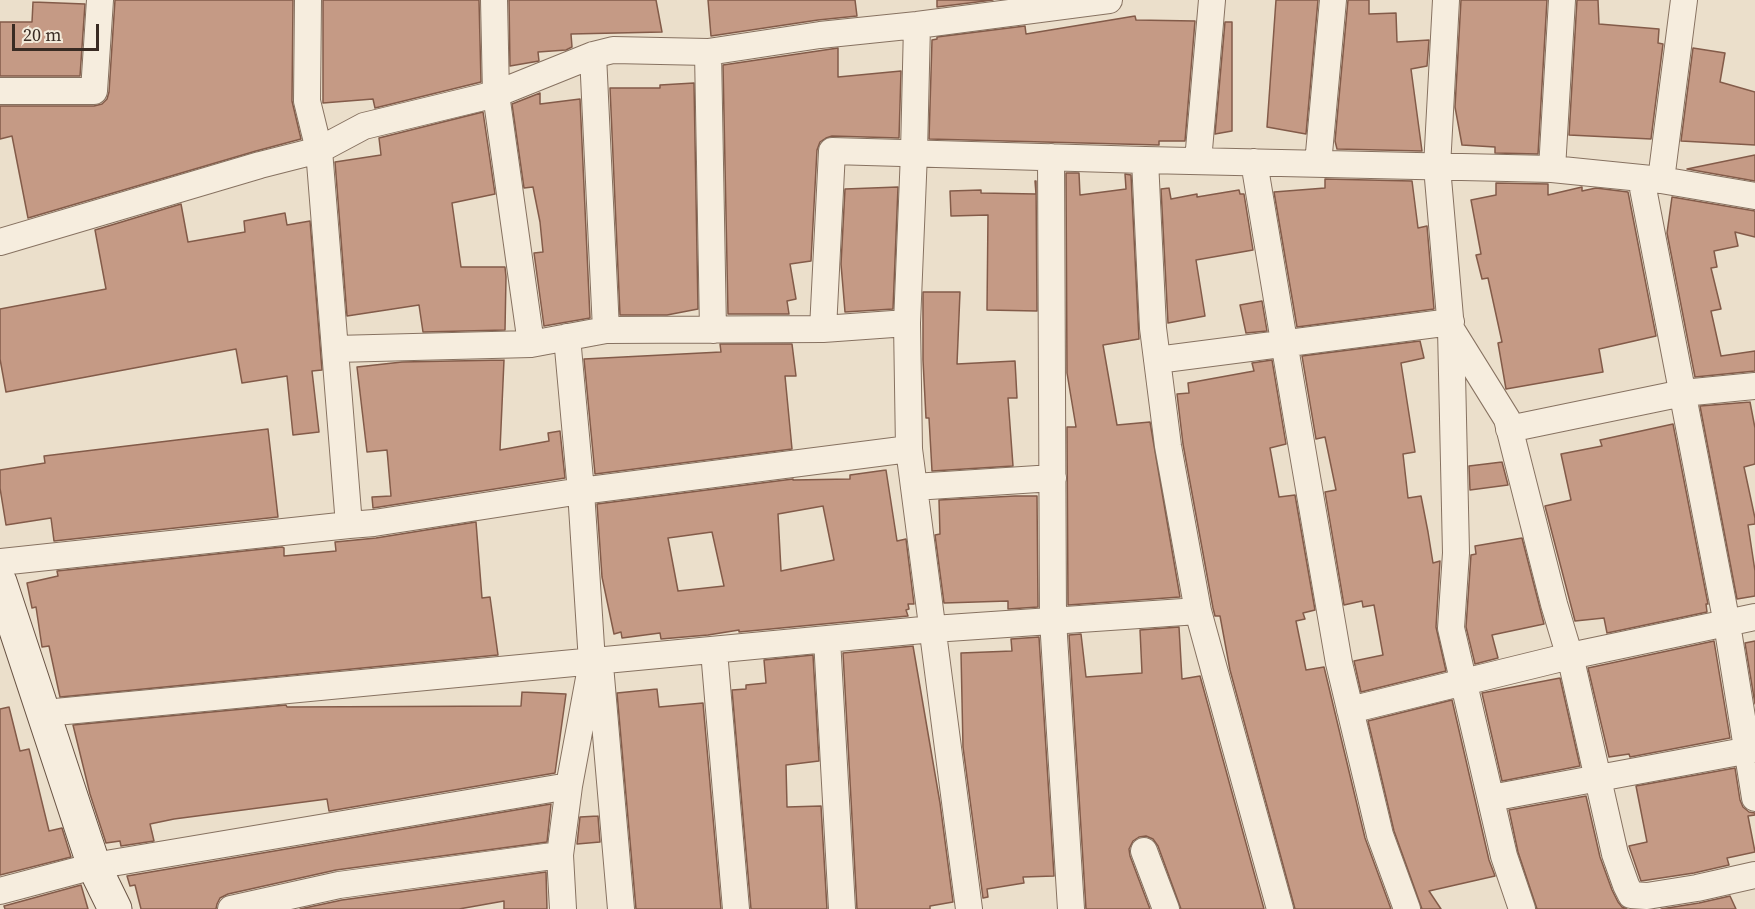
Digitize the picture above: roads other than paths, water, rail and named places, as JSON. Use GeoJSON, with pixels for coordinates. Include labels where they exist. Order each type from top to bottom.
{"type":"FeatureCollection","features":[{"type":"Feature","properties":{"kind":"street"},"geometry":{"type":"LineString","coordinates":[[0,91],[94,91],[100,0]]}},
{"type":"Feature","properties":{"kind":"street"},"geometry":{"type":"LineString","coordinates":[[308,0],[307,101],[319,150],[349,525]]}},
{"type":"Feature","properties":{"kind":"street"},"geometry":{"type":"LineString","coordinates":[[494,0],[496,94],[531,344]]}},
{"type":"Feature","properties":{"kind":"street"},"geometry":{"type":"LineString","coordinates":[[0,242],[260,165],[319,150],[364,126],[496,94],[593,55],[613,50],[708,52],[820,35],[917,25],[1054,3],[1109,0]]}},
{"type":"Feature","properties":{"kind":"street"},"geometry":{"type":"LineString","coordinates":[[1198,161],[1212,0]]}},
{"type":"Feature","properties":{"kind":"street"},"geometry":{"type":"LineString","coordinates":[[1318,164],[1333,0]]}},
{"type":"Feature","properties":{"kind":"street"},"geometry":{"type":"LineString","coordinates":[[1446,0],[1437,167],[1451,326],[1456,553],[1451,628],[1504,856],[1522,909]]}},
{"type":"Feature","properties":{"kind":"street"},"geometry":{"type":"LineString","coordinates":[[1552,169],[1562,0]]}},
{"type":"Feature","properties":{"kind":"street"},"geometry":{"type":"LineString","coordinates":[[1684,0],[1651,179],[1683,393],[1751,750],[1755,798]]}},
{"type":"Feature","properties":{"kind":"street"},"geometry":{"type":"LineString","coordinates":[[917,25],[907,323],[909,449],[969,909]]}},
{"type":"Feature","properties":{"kind":"street"},"geometry":{"type":"LineString","coordinates":[[708,52],[713,330]]}},
{"type":"Feature","properties":{"kind":"street"},"geometry":{"type":"LineString","coordinates":[[593,55],[606,330]]}},
{"type":"Feature","properties":{"kind":"street"},"geometry":{"type":"LineString","coordinates":[[823,329],[832,151],[1552,169],[1651,179],[1755,196]]}},
{"type":"Feature","properties":{"kind":"street"},"geometry":{"type":"LineString","coordinates":[[1051,157],[1053,620],[1071,909]]}},
{"type":"Feature","properties":{"kind":"street"},"geometry":{"type":"LineString","coordinates":[[1145,160],[1153,328],[1168,446],[1198,612],[1280,909]]}},
{"type":"Feature","properties":{"kind":"street"},"geometry":{"type":"LineString","coordinates":[[1254,162],[1337,651],[1380,835],[1407,909]]}},
{"type":"Feature","properties":{"kind":"street"},"geometry":{"type":"LineString","coordinates":[[335,349],[531,344],[606,330],[823,329],[907,323]]}},
{"type":"Feature","properties":{"kind":"street"},"geometry":{"type":"LineString","coordinates":[[1157,360],[1451,326]]}},
{"type":"Feature","properties":{"kind":"street"},"geometry":{"type":"LineString","coordinates":[[1451,326],[1507,419],[1554,604],[1570,656],[1616,854],[1631,895],[1647,896],[1697,888],[1755,875]]}},
{"type":"Feature","properties":{"kind":"street"},"geometry":{"type":"LineString","coordinates":[[567,337],[621,909]]}},
{"type":"Feature","properties":{"kind":"street"},"geometry":{"type":"LineString","coordinates":[[1509,429],[1683,393],[1755,386]]}},
{"type":"Feature","properties":{"kind":"street"},"geometry":{"type":"LineString","coordinates":[[0,562],[374,523],[581,490],[909,449]]}},
{"type":"Feature","properties":{"kind":"street"},"geometry":{"type":"LineString","coordinates":[[914,487],[1053,478]]}},
{"type":"Feature","properties":{"kind":"street"},"geometry":{"type":"LineString","coordinates":[[0,582],[94,866],[115,909]]}},
{"type":"Feature","properties":{"kind":"street"},"geometry":{"type":"LineString","coordinates":[[45,714],[933,629],[1198,612]]}},
{"type":"Feature","properties":{"kind":"street"},"geometry":{"type":"LineString","coordinates":[[1350,710],[1570,656],[1755,617]]}},
{"type":"Feature","properties":{"kind":"street"},"geometry":{"type":"LineString","coordinates":[[827,639],[842,909]]}},
{"type":"Feature","properties":{"kind":"street"},"geometry":{"type":"LineString","coordinates":[[714,651],[736,909]]}},
{"type":"Feature","properties":{"kind":"street"},"geometry":{"type":"LineString","coordinates":[[563,909],[560,855],[569,786],[596,662]]}},
{"type":"Feature","properties":{"kind":"street"},"geometry":{"type":"LineString","coordinates":[[1491,798],[1751,750]]}},
{"type":"Feature","properties":{"kind":"street"},"geometry":{"type":"LineString","coordinates":[[0,891],[94,866],[569,786]]}},
{"type":"Feature","properties":{"kind":"street"},"geometry":{"type":"LineString","coordinates":[[1144,851],[1166,909]]}},
{"type":"Feature","properties":{"kind":"street"},"geometry":{"type":"LineString","coordinates":[[231,909],[339,885],[560,855]]}}]}
